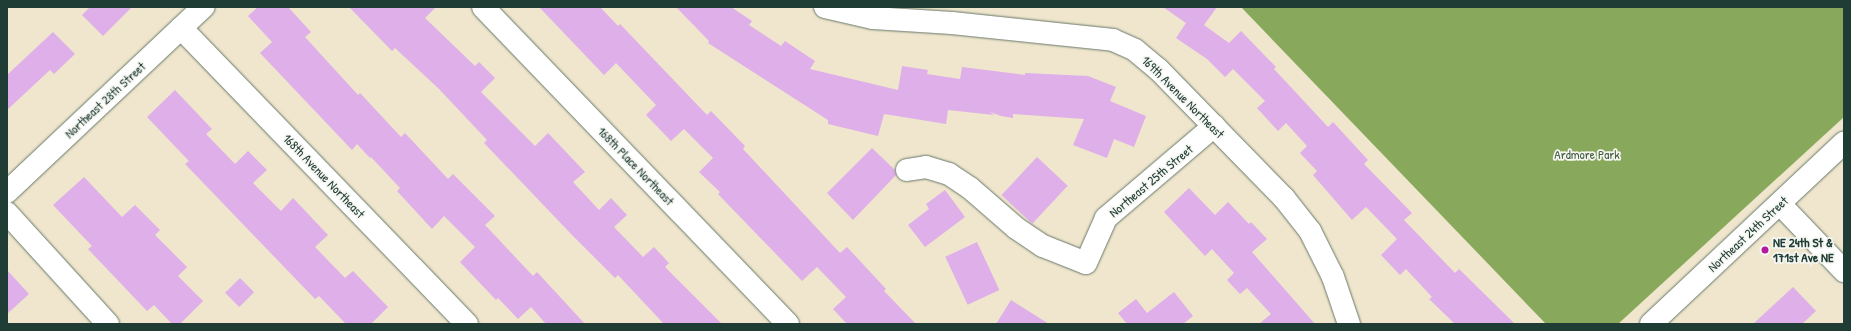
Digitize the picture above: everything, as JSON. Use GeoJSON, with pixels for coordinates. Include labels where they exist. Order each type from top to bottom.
{"type":"FeatureCollection","features":[{"type":"Feature","properties":{"kind":"street","name":"Northeast 28th Street"},"geometry":{"type":"LineString","coordinates":[[7,192],[204,7]]}},
{"type":"Feature","properties":{"kind":"street","name":"168th Place Northeast"},"geometry":{"type":"LineString","coordinates":[[483,7],[788,324]]}},
{"type":"Feature","properties":{"kind":"street","name":"169th Avenue Northeast"},"geometry":{"type":"LineString","coordinates":[[825,7],[830,10],[873,18],[952,15],[1113,40],[1135,50],[1158,69],[1284,198],[1310,231],[1333,277],[1349,324]]}},
{"type":"Feature","properties":{"kind":"street","name":"168th Avenue Northeast"},"geometry":{"type":"LineString","coordinates":[[181,28],[467,324]]}},
{"type":"Feature","properties":{"kind":"street","name":"Northeast 25th Street"},"geometry":{"type":"LineString","coordinates":[[907,170],[926,167],[949,174],[970,188],[1016,228],[1043,246],[1086,263],[1106,218],[1214,126]]}},
{"type":"Feature","properties":{"kind":"street","name":"Northeast 24th Street"},"geometry":{"type":"LineString","coordinates":[[1651,324],[1844,143]]}},
{"type":"Feature","properties":{"kind":"street"},"geometry":{"type":"LineString","coordinates":[[1780,204],[1844,271]]}},
{"type":"Feature","properties":{"kind":"street"},"geometry":{"type":"LineString","coordinates":[[7,213],[108,324]]}},
{"type":"Feature","properties":{"kind":"green space","name":"Ardmore Park"},"geometry":{"type":"Polygon","coordinates":[[[1241,7],[1844,7],[1844,117],[1618,324],[1546,324],[1241,7]]]}},
{"type":"Feature","properties":{"kind":"building"},"geometry":{"type":"Polygon","coordinates":[[[90,7],[132,7],[103,36],[82,15],[90,7]]]}},
{"type":"Feature","properties":{"kind":"building"},"geometry":{"type":"Polygon","coordinates":[[[258,7],[288,7],[311,32],[305,37],[358,95],[360,93],[401,137],[405,133],[448,179],[453,174],[495,216],[485,225],[533,276],[537,272],[585,324],[546,324],[531,307],[518,319],[498,298],[496,300],[460,262],[475,247],[444,216],[432,229],[397,191],[400,188],[371,157],[370,158],[357,144],[352,150],[260,53],[272,42],[248,16],[258,7]]]}},
{"type":"Feature","properties":{"kind":"building"},"geometry":{"type":"Polygon","coordinates":[[[349,7],[436,7],[425,18],[475,66],[479,62],[495,78],[481,92],[535,146],[548,133],[585,172],[573,182],[599,210],[611,198],[627,215],[614,227],[643,257],[654,247],[669,263],[665,267],[722,324],[664,324],[618,275],[615,278],[573,236],[484,143],[487,140],[439,89],[395,48],[392,51],[349,7]]]}},
{"type":"Feature","properties":{"kind":"building"},"geometry":{"type":"Polygon","coordinates":[[[539,7],[600,7],[618,26],[620,24],[707,115],[711,111],[745,146],[743,149],[840,253],[847,247],[886,289],[884,291],[916,324],[847,324],[833,309],[846,297],[817,267],[802,281],[718,194],[720,192],[699,172],[713,158],[684,129],[671,141],[646,115],[656,105],[616,63],[604,75],[539,7]]]}},
{"type":"Feature","properties":{"kind":"building"},"geometry":{"type":"Polygon","coordinates":[[[676,7],[731,7],[752,21],[749,25],[781,46],[785,41],[815,61],[810,69],[898,90],[902,66],[928,70],[927,74],[960,79],[962,67],[1025,75],[1025,73],[1088,76],[1116,87],[1110,101],[1146,116],[1134,147],[1114,139],[1107,158],[1073,145],[1084,119],[1013,114],[1013,118],[990,112],[994,115],[948,110],[946,124],[884,114],[878,136],[828,124],[828,120],[708,43],[709,41],[676,7]]]}},
{"type":"Feature","properties":{"kind":"building"},"geometry":{"type":"Polygon","coordinates":[[[1163,7],[1217,7],[1204,25],[1229,43],[1241,31],[1276,67],[1274,69],[1328,127],[1333,122],[1368,160],[1364,164],[1412,213],[1404,220],[1455,273],[1459,269],[1515,324],[1455,324],[1429,299],[1432,297],[1406,269],[1400,275],[1381,255],[1397,239],[1366,207],[1352,220],[1313,175],[1317,171],[1300,153],[1307,146],[1286,123],[1278,131],[1257,108],[1265,101],[1233,69],[1225,77],[1207,59],[1176,38],[1186,23],[1163,7]]]}},
{"type":"Feature","properties":{"kind":"building"},"geometry":{"type":"Polygon","coordinates":[[[53,32],[75,54],[54,74],[50,70],[7,110],[7,75],[53,32]]]}},
{"type":"Feature","properties":{"kind":"building"},"geometry":{"type":"Polygon","coordinates":[[[175,90],[212,129],[206,134],[235,164],[248,151],[267,170],[253,183],[281,211],[293,198],[328,235],[315,247],[345,278],[353,271],[388,307],[371,324],[346,324],[319,296],[315,299],[185,164],[189,161],[147,117],[175,90]]]}},
{"type":"Feature","properties":{"kind":"building"},"geometry":{"type":"Polygon","coordinates":[[[872,148],[895,170],[896,175],[853,220],[827,193],[872,148]]]}},
{"type":"Feature","properties":{"kind":"building"},"geometry":{"type":"Polygon","coordinates":[[[1037,157],[1068,186],[1032,224],[1002,195],[1037,157]]]}},
{"type":"Feature","properties":{"kind":"building"},"geometry":{"type":"Polygon","coordinates":[[[84,177],[122,217],[135,205],[160,230],[155,235],[187,267],[178,276],[203,301],[180,324],[172,324],[154,305],[147,311],[88,249],[92,246],[53,205],[84,177]]]}},
{"type":"Feature","properties":{"kind":"building"},"geometry":{"type":"Polygon","coordinates":[[[1189,188],[1215,215],[1228,202],[1249,224],[1251,222],[1267,239],[1252,252],[1315,324],[1259,324],[1271,314],[1247,288],[1240,294],[1227,280],[1234,273],[1212,249],[1205,256],[1164,212],[1189,188]]]}},
{"type":"Feature","properties":{"kind":"building"},"geometry":{"type":"Polygon","coordinates":[[[945,190],[965,217],[925,247],[908,225],[929,209],[926,204],[945,190]]]}},
{"type":"Feature","properties":{"kind":"building"},"geometry":{"type":"Polygon","coordinates":[[[977,242],[999,290],[968,305],[945,257],[977,242]]]}},
{"type":"Feature","properties":{"kind":"building"},"geometry":{"type":"Polygon","coordinates":[[[7,270],[29,294],[7,314],[7,270]]]}},
{"type":"Feature","properties":{"kind":"building"},"geometry":{"type":"Polygon","coordinates":[[[240,278],[254,292],[239,307],[225,293],[240,278]]]}},
{"type":"Feature","properties":{"kind":"building"},"geometry":{"type":"Polygon","coordinates":[[[1793,287],[1816,311],[1802,324],[1753,324],[1793,287]]]}},
{"type":"Feature","properties":{"kind":"building"},"geometry":{"type":"Polygon","coordinates":[[[1174,292],[1193,316],[1183,324],[1127,324],[1118,313],[1136,299],[1147,313],[1174,292]]]}},
{"type":"Feature","properties":{"kind":"building"},"geometry":{"type":"Polygon","coordinates":[[[1011,300],[1049,324],[996,324],[1011,300]]]}},
{"type":"Feature","properties":{"kind":"place","name":"NE 24th St & 171st Ave NE"},"geometry":{"type":"Point","coordinates":[1765,250]}}]}
